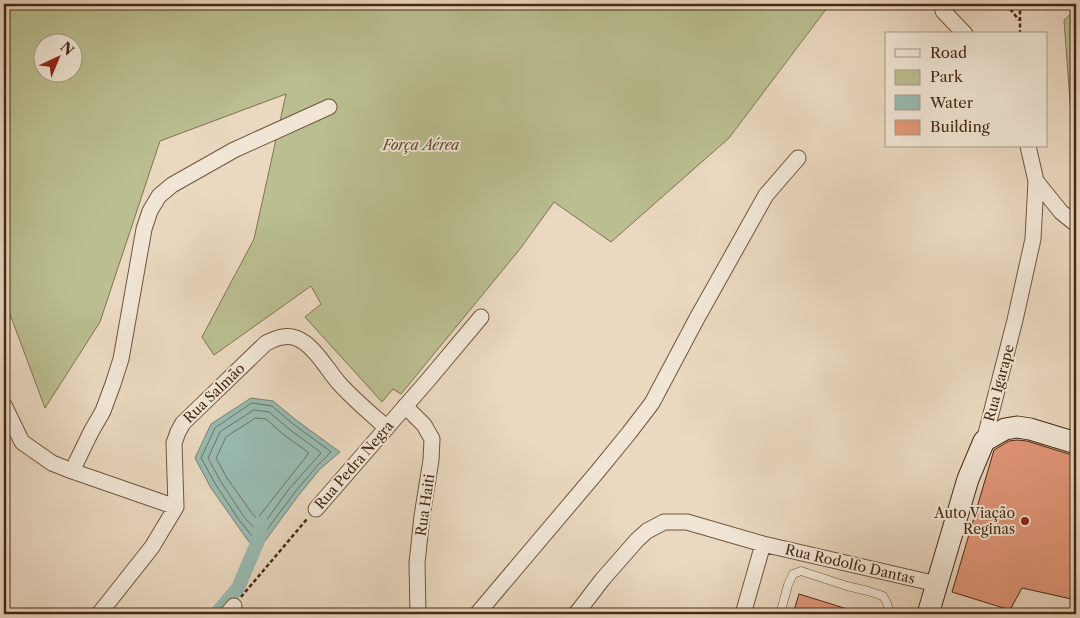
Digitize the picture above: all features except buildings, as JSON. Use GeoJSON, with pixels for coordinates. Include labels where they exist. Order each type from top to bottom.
{"type":"FeatureCollection","features":[{"type":"Feature","properties":{"kind":"main road"},"geometry":{"type":"LineString","coordinates":[[984,441],[1005,430],[1017,427],[1076,443]]}},
{"type":"Feature","properties":{"kind":"main road","name":"Rua Igarape"},"geometry":{"type":"LineString","coordinates":[[928,614],[968,479],[984,441]]}},
{"type":"Feature","properties":{"kind":"street"},"geometry":{"type":"LineString","coordinates":[[943,11],[963,32]]}},
{"type":"Feature","properties":{"kind":"street"},"geometry":{"type":"LineString","coordinates":[[72,471],[103,411],[121,359],[144,229],[150,211],[159,196],[172,184],[234,150],[329,107]]}},
{"type":"Feature","properties":{"kind":"street","name":"Rua Igarape"},"geometry":{"type":"LineString","coordinates":[[984,441],[1016,320],[1033,239],[1036,181],[1028,148]]}},
{"type":"Feature","properties":{"kind":"street"},"geometry":{"type":"LineString","coordinates":[[477,614],[614,452],[652,403],[766,196],[798,158]]}},
{"type":"Feature","properties":{"kind":"street"},"geometry":{"type":"LineString","coordinates":[[1036,181],[1061,212],[1076,224]]}},
{"type":"Feature","properties":{"kind":"street","name":"Rua Pedra Negra"},"geometry":{"type":"LineString","coordinates":[[316,509],[481,317]]}},
{"type":"Feature","properties":{"kind":"street","name":"Rua Salmão"},"geometry":{"type":"LineString","coordinates":[[176,506],[174,443],[183,423],[257,351],[266,343],[278,337],[296,338],[309,346],[339,383],[387,428]]}},
{"type":"Feature","properties":{"kind":"street"},"geometry":{"type":"LineString","coordinates":[[4,405],[22,442],[52,463],[176,506],[152,547],[99,614]]}},
{"type":"Feature","properties":{"kind":"street","name":"Rua Haiti"},"geometry":{"type":"LineString","coordinates":[[405,406],[424,425],[432,439],[418,564],[418,614]]}},
{"type":"Feature","properties":{"kind":"street","name":"Rua Rodolfo Dantas"},"geometry":{"type":"LineString","coordinates":[[576,614],[602,580],[637,540],[647,531],[664,522],[687,522],[763,544],[937,584]]}},
{"type":"Feature","properties":{"kind":"street"},"geometry":{"type":"LineString","coordinates":[[742,614],[763,544]]}},
{"type":"Feature","properties":{"kind":"street"},"geometry":{"type":"LineString","coordinates":[[492,614],[493,596]]}},
{"type":"Feature","properties":{"kind":"lane"},"geometry":{"type":"LineString","coordinates":[[780,614],[793,574],[801,571],[883,596],[887,603],[888,614]]}},
{"type":"Feature","properties":{"kind":"path"},"geometry":{"type":"LineString","coordinates":[[1006,4],[1020,20]]}},
{"type":"Feature","properties":{"kind":"path"},"geometry":{"type":"LineString","coordinates":[[1020,4],[1020,32]]}},
{"type":"Feature","properties":{"kind":"path","name":"Rua Pedra Negra"},"geometry":{"type":"LineString","coordinates":[[230,610],[316,509]]}},
{"type":"Feature","properties":{"kind":"green space","name":"Força Aérea"},"geometry":{"type":"Polygon","coordinates":[[[4,4],[830,4],[729,138],[611,242],[554,202],[520,249],[401,394],[393,389],[382,402],[305,317],[321,304],[311,286],[214,355],[202,337],[254,239],[286,94],[160,141],[100,322],[45,408],[4,298],[4,4]]]}},
{"type":"Feature","properties":{"kind":"green space"},"geometry":{"type":"Polygon","coordinates":[[[1076,9],[1076,144],[1073,142],[1064,20],[1076,9]]]}},
{"type":"Feature","properties":{"kind":"water"},"geometry":{"type":"Polygon","coordinates":[[[251,398],[273,401],[340,452],[320,469],[265,541],[249,542],[211,488],[195,458],[211,424],[251,398]]]}},
{"type":"Feature","properties":{"kind":"waterway"},"geometry":{"type":"LineString","coordinates":[[216,614],[238,588],[258,541],[261,523]]}},
{"type":"Feature","properties":{"kind":"place","name":"Auto Viação Reginas"},"geometry":{"type":"Point","coordinates":[1025,521]}}]}
